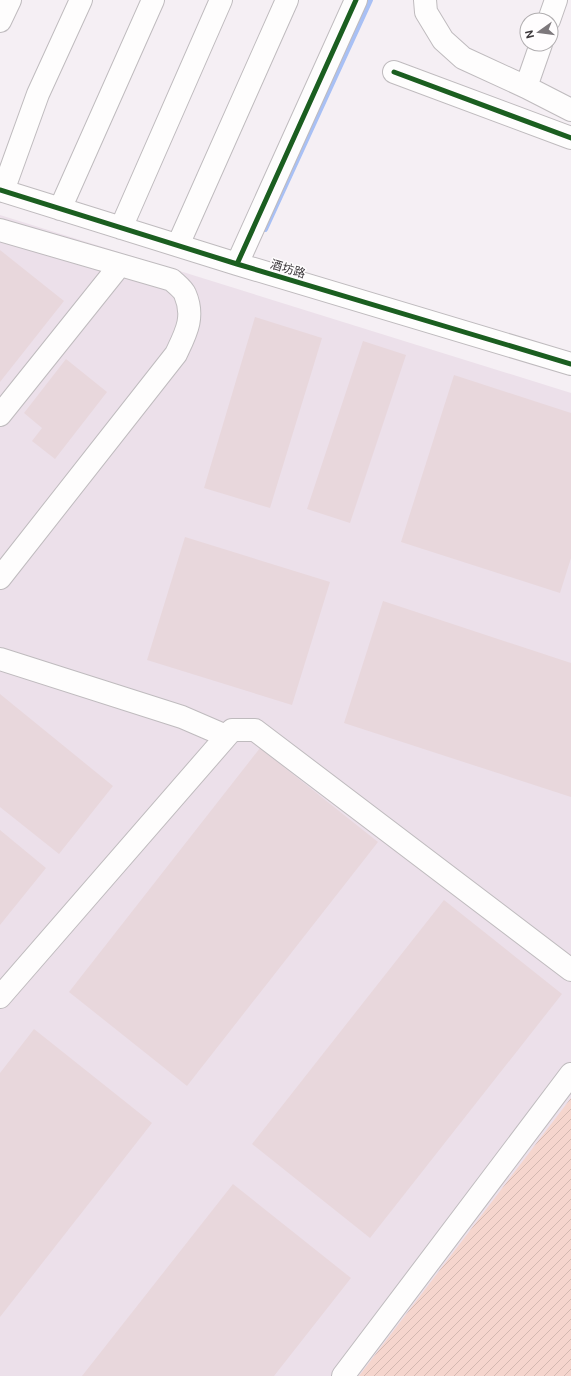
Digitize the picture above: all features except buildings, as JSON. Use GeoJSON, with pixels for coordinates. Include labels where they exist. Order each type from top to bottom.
{"type":"FeatureCollection","features":[{"type":"Feature","properties":{"kind":"street"},"geometry":{"type":"LineString","coordinates":[[0,21],[10,0]]}},
{"type":"Feature","properties":{"kind":"street"},"geometry":{"type":"LineString","coordinates":[[2,191],[38,94],[80,0]]}},
{"type":"Feature","properties":{"kind":"street"},"geometry":{"type":"LineString","coordinates":[[60,209],[153,0]]}},
{"type":"Feature","properties":{"kind":"street"},"geometry":{"type":"LineString","coordinates":[[121,228],[221,0]]}},
{"type":"Feature","properties":{"kind":"street"},"geometry":{"type":"LineString","coordinates":[[178,245],[287,0]]}},
{"type":"Feature","properties":{"kind":"street"},"geometry":{"type":"LineString","coordinates":[[238,264],[356,0]]}},
{"type":"Feature","properties":{"kind":"street"},"geometry":{"type":"LineString","coordinates":[[425,0],[426,12],[443,40],[463,58],[526,87],[571,110]]}},
{"type":"Feature","properties":{"kind":"street"},"geometry":{"type":"LineString","coordinates":[[552,12],[556,0]]}},
{"type":"Feature","properties":{"kind":"street"},"geometry":{"type":"LineString","coordinates":[[526,87],[538,52]]}},
{"type":"Feature","properties":{"kind":"street"},"geometry":{"type":"LineString","coordinates":[[394,72],[571,138]]}},
{"type":"Feature","properties":{"kind":"street","name":"酒坊路"},"geometry":{"type":"LineString","coordinates":[[2,191],[571,364]]}},
{"type":"Feature","properties":{"kind":"street"},"geometry":{"type":"LineString","coordinates":[[0,230],[172,280],[185,293],[190,317],[185,336],[176,354],[0,578]]}},
{"type":"Feature","properties":{"kind":"street"},"geometry":{"type":"LineString","coordinates":[[0,415],[120,265]]}},
{"type":"Feature","properties":{"kind":"street"},"geometry":{"type":"LineString","coordinates":[[0,659],[182,717],[226,736]]}},
{"type":"Feature","properties":{"kind":"street"},"geometry":{"type":"LineString","coordinates":[[2,991],[232,730],[255,730],[571,970]]}},
{"type":"Feature","properties":{"kind":"street"},"geometry":{"type":"LineString","coordinates":[[343,1376],[571,1074]]}},
{"type":"Feature","properties":{"kind":"shaded area"},"geometry":{"type":"Polygon","coordinates":[[[0,215],[571,393],[571,1376],[0,1376],[0,215]]]}},
{"type":"Feature","properties":{"kind":"shaded area"},"geometry":{"type":"Polygon","coordinates":[[[571,1098],[571,1376],[359,1376],[571,1098]]]}},
{"type":"Feature","properties":{"kind":"waterway"},"geometry":{"type":"LineString","coordinates":[[265,229],[370,0]]}},
{"type":"Feature","properties":{"kind":"cycle path"},"geometry":{"type":"LineString","coordinates":[[237,264],[356,0]]}},
{"type":"Feature","properties":{"kind":"cycle path"},"geometry":{"type":"LineString","coordinates":[[394,72],[571,138]]}},
{"type":"Feature","properties":{"kind":"cycle path"},"geometry":{"type":"LineString","coordinates":[[0,190],[237,264],[571,364]]}}]}
